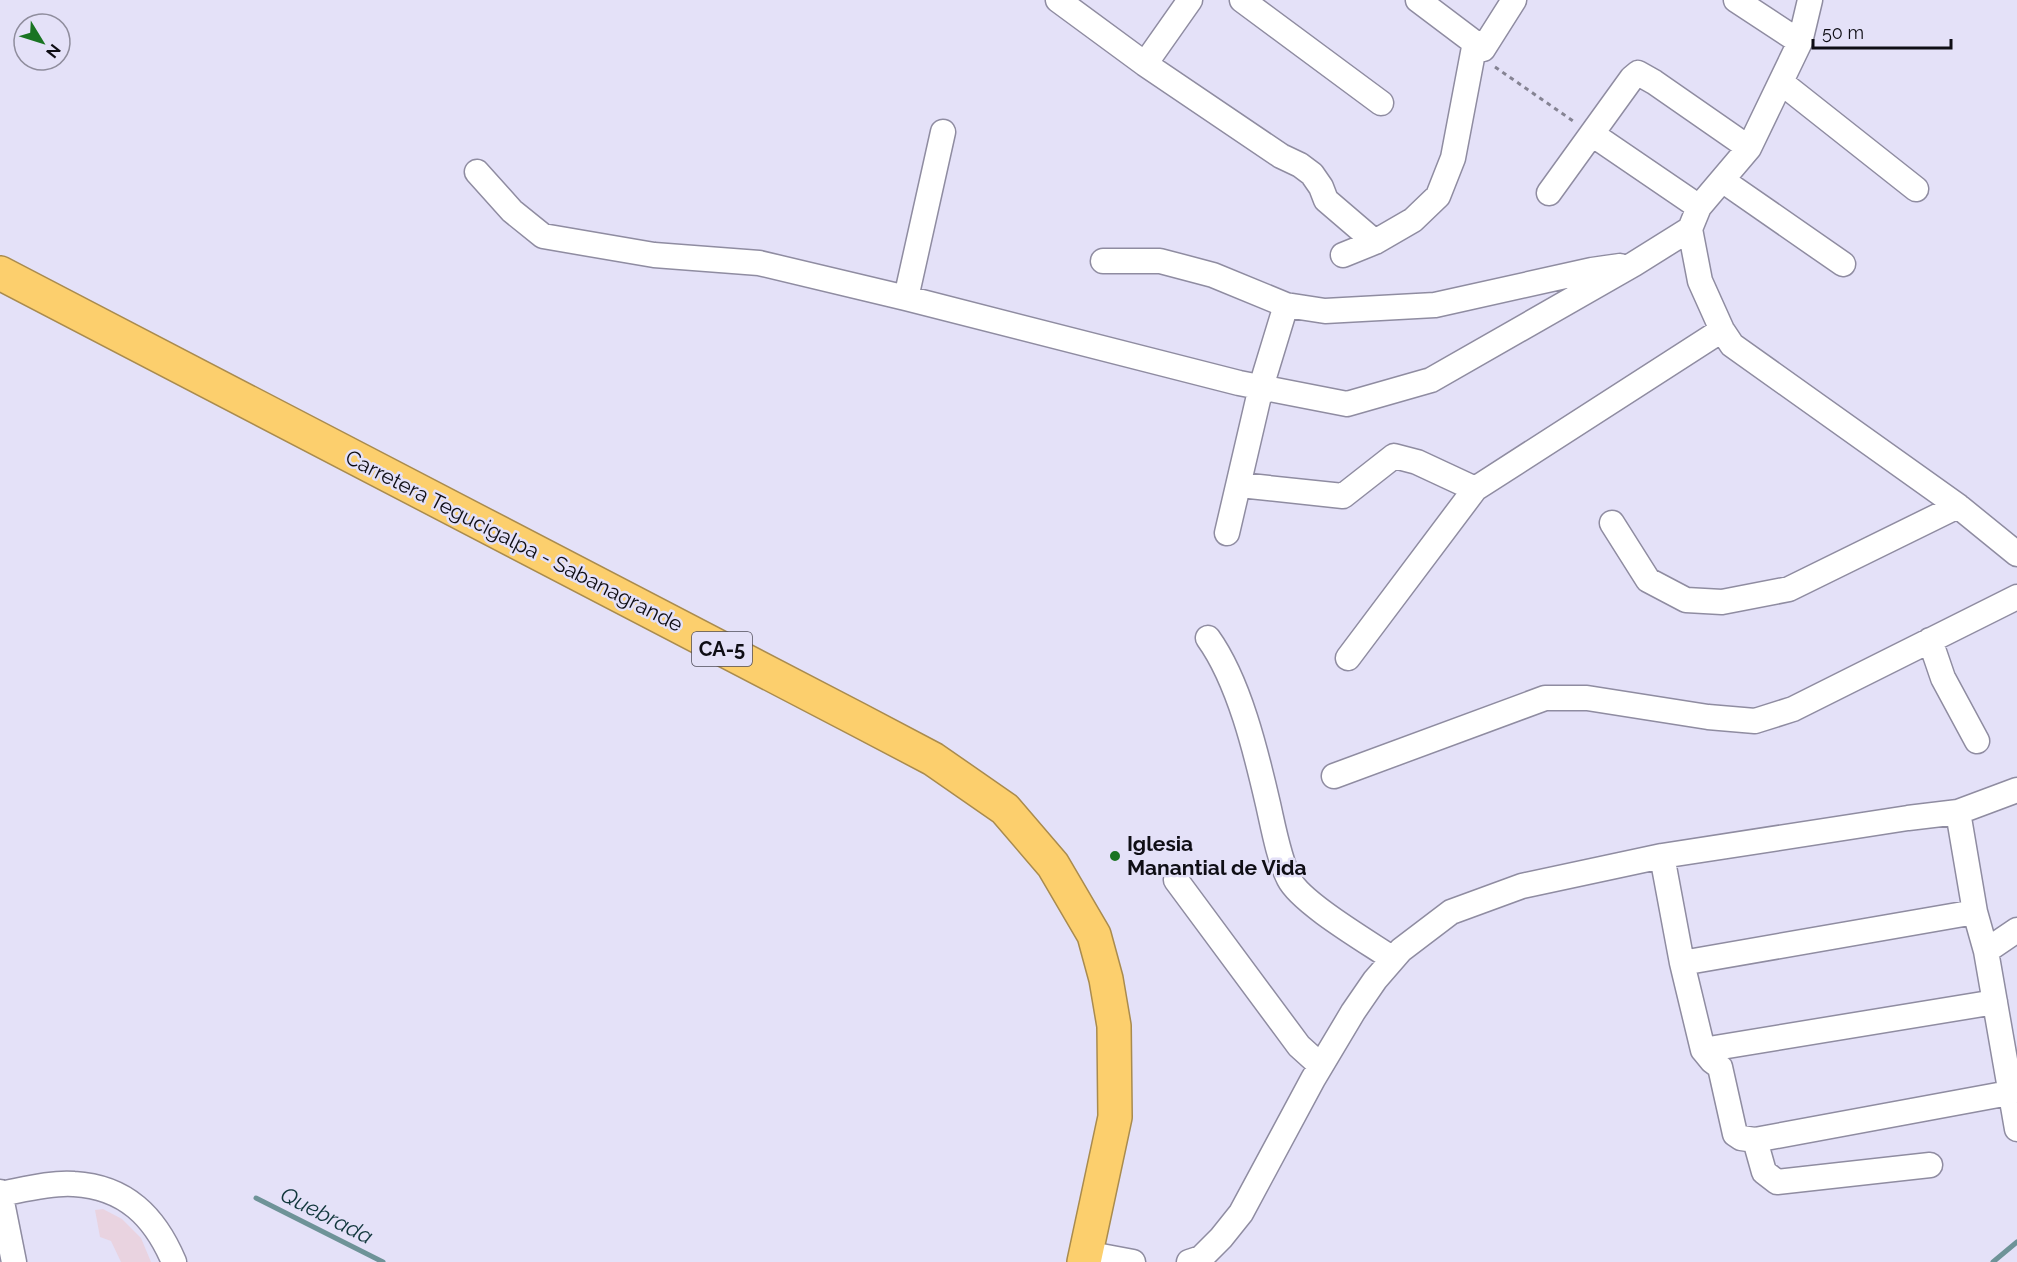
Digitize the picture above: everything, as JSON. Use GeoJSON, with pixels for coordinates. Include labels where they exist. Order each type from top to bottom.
{"type":"FeatureCollection","features":[{"type":"Feature","properties":{"kind":"highway","name":"Carretera Tegucigalpa - Sabanagrande"},"geometry":{"type":"LineString","coordinates":[[0,273],[933,759],[1005,809],[1053,866],[1094,935],[1106,980],[1114,1026],[1115,1116],[1085,1257]]}},
{"type":"Feature","properties":{"kind":"street"},"geometry":{"type":"LineString","coordinates":[[1058,0],[1145,64],[1281,156],[1312,174],[1326,200],[1375,242]]}},
{"type":"Feature","properties":{"kind":"street"},"geometry":{"type":"LineString","coordinates":[[1145,64],[1190,0]]}},
{"type":"Feature","properties":{"kind":"street"},"geometry":{"type":"LineString","coordinates":[[1242,0],[1381,104]]}},
{"type":"Feature","properties":{"kind":"street"},"geometry":{"type":"LineString","coordinates":[[1418,0],[1479,45]]}},
{"type":"Feature","properties":{"kind":"street"},"geometry":{"type":"LineString","coordinates":[[1343,255],[1375,242],[1413,220],[1438,196],[1453,158],[1479,45],[1514,0]]}},
{"type":"Feature","properties":{"kind":"street"},"geometry":{"type":"LineString","coordinates":[[1736,0],[1800,42]]}},
{"type":"Feature","properties":{"kind":"street"},"geometry":{"type":"LineString","coordinates":[[1810,0],[1800,42],[1749,148],[1699,207],[1690,229],[1700,281],[1722,330],[1732,345],[1958,506],[2017,554]]}},
{"type":"Feature","properties":{"kind":"street"},"geometry":{"type":"LineString","coordinates":[[1549,193],[1632,78],[1638,74],[1654,82],[1749,148]]}},
{"type":"Feature","properties":{"kind":"street"},"geometry":{"type":"LineString","coordinates":[[1782,83],[1916,189]]}},
{"type":"Feature","properties":{"kind":"street"},"geometry":{"type":"LineString","coordinates":[[906,298],[944,132]]}},
{"type":"Feature","properties":{"kind":"street"},"geometry":{"type":"LineString","coordinates":[[1592,134],[1699,207]]}},
{"type":"Feature","properties":{"kind":"street"},"geometry":{"type":"LineString","coordinates":[[477,172],[512,211],[543,236],[654,255],[759,263],[1261,387],[1347,404],[1431,380],[1634,264],[1690,229]]}},
{"type":"Feature","properties":{"kind":"street"},"geometry":{"type":"LineString","coordinates":[[1722,180],[1843,264]]}},
{"type":"Feature","properties":{"kind":"street"},"geometry":{"type":"LineString","coordinates":[[1103,261],[1160,261],[1213,275],[1286,305],[1325,311],[1435,305],[1592,270],[1634,264]]}},
{"type":"Feature","properties":{"kind":"street"},"geometry":{"type":"LineString","coordinates":[[1227,533],[1261,387],[1286,305]]}},
{"type":"Feature","properties":{"kind":"street"},"geometry":{"type":"LineString","coordinates":[[1348,658],[1475,489],[1722,330]]}},
{"type":"Feature","properties":{"kind":"street"},"geometry":{"type":"LineString","coordinates":[[1240,485],[1343,496],[1394,456],[1417,462],[1475,489]]}},
{"type":"Feature","properties":{"kind":"street"},"geometry":{"type":"LineString","coordinates":[[1611,523],[1648,580],[1686,600],[1722,602],[1789,589],[1958,506]]}},
{"type":"Feature","properties":{"kind":"street"},"geometry":{"type":"LineString","coordinates":[[1334,776],[1545,698],[1587,698],[1708,717],[1755,721],[1792,709],[2017,597]]}},
{"type":"Feature","properties":{"kind":"street"},"geometry":{"type":"LineString","coordinates":[[1208,638],[1220,654],[1239,701],[1260,771],[1274,834],[1289,880],[1306,899],[1393,959]]}},
{"type":"Feature","properties":{"kind":"street"},"geometry":{"type":"LineString","coordinates":[[1930,640],[1942,678],[1977,741]]}},
{"type":"Feature","properties":{"kind":"street"},"geometry":{"type":"LineString","coordinates":[[1189,1262],[1208,1252],[1241,1213],[1320,1065],[1353,1012],[1401,950],[1451,912],[1522,886],[1662,856],[1958,812],[2017,790]]}},
{"type":"Feature","properties":{"kind":"street"},"geometry":{"type":"LineString","coordinates":[[1958,812],[1976,912],[1986,951],[2017,1130]]}},
{"type":"Feature","properties":{"kind":"street"},"geometry":{"type":"LineString","coordinates":[[1662,856],[1682,963],[1703,1050],[1712,1061],[1720,1066],[1735,1134],[1741,1138],[1755,1140],[2009,1093]]}},
{"type":"Feature","properties":{"kind":"street"},"geometry":{"type":"LineString","coordinates":[[1176,880],[1299,1046],[1320,1065]]}},
{"type":"Feature","properties":{"kind":"street"},"geometry":{"type":"LineString","coordinates":[[1682,963],[1976,912]]}},
{"type":"Feature","properties":{"kind":"street"},"geometry":{"type":"LineString","coordinates":[[1986,951],[2017,930]]}},
{"type":"Feature","properties":{"kind":"street"},"geometry":{"type":"LineString","coordinates":[[1703,1050],[1995,1002]]}},
{"type":"Feature","properties":{"kind":"street"},"geometry":{"type":"LineString","coordinates":[[1755,1140],[1764,1172],[1777,1182],[1930,1165]]}},
{"type":"Feature","properties":{"kind":"street"},"geometry":{"type":"LineString","coordinates":[[14,1262],[0,1193],[74,1184],[109,1191],[130,1201],[151,1219],[165,1241],[174,1262]]}},
{"type":"Feature","properties":{"kind":"street"},"geometry":{"type":"LineString","coordinates":[[1085,1257],[1133,1262]]}},
{"type":"Feature","properties":{"kind":"path"},"geometry":{"type":"LineString","coordinates":[[1479,45],[1495,67],[1592,134]]}},
{"type":"Feature","properties":{"kind":"shaded area"},"geometry":{"type":"Polygon","coordinates":[[[103,1209],[122,1219],[141,1238],[151,1262],[121,1262],[111,1241],[100,1237],[95,1210],[103,1209]]]}},
{"type":"Feature","properties":{"kind":"waterway","name":"Quebrada"},"geometry":{"type":"LineString","coordinates":[[256,1198],[383,1262]]}},
{"type":"Feature","properties":{"kind":"waterway","name":"Quebrada"},"geometry":{"type":"LineString","coordinates":[[1993,1262],[2017,1242]]}},
{"type":"Feature","properties":{"kind":"place","name":"Iglesia Manantial de Vida"},"geometry":{"type":"Point","coordinates":[1115,856]}}]}
